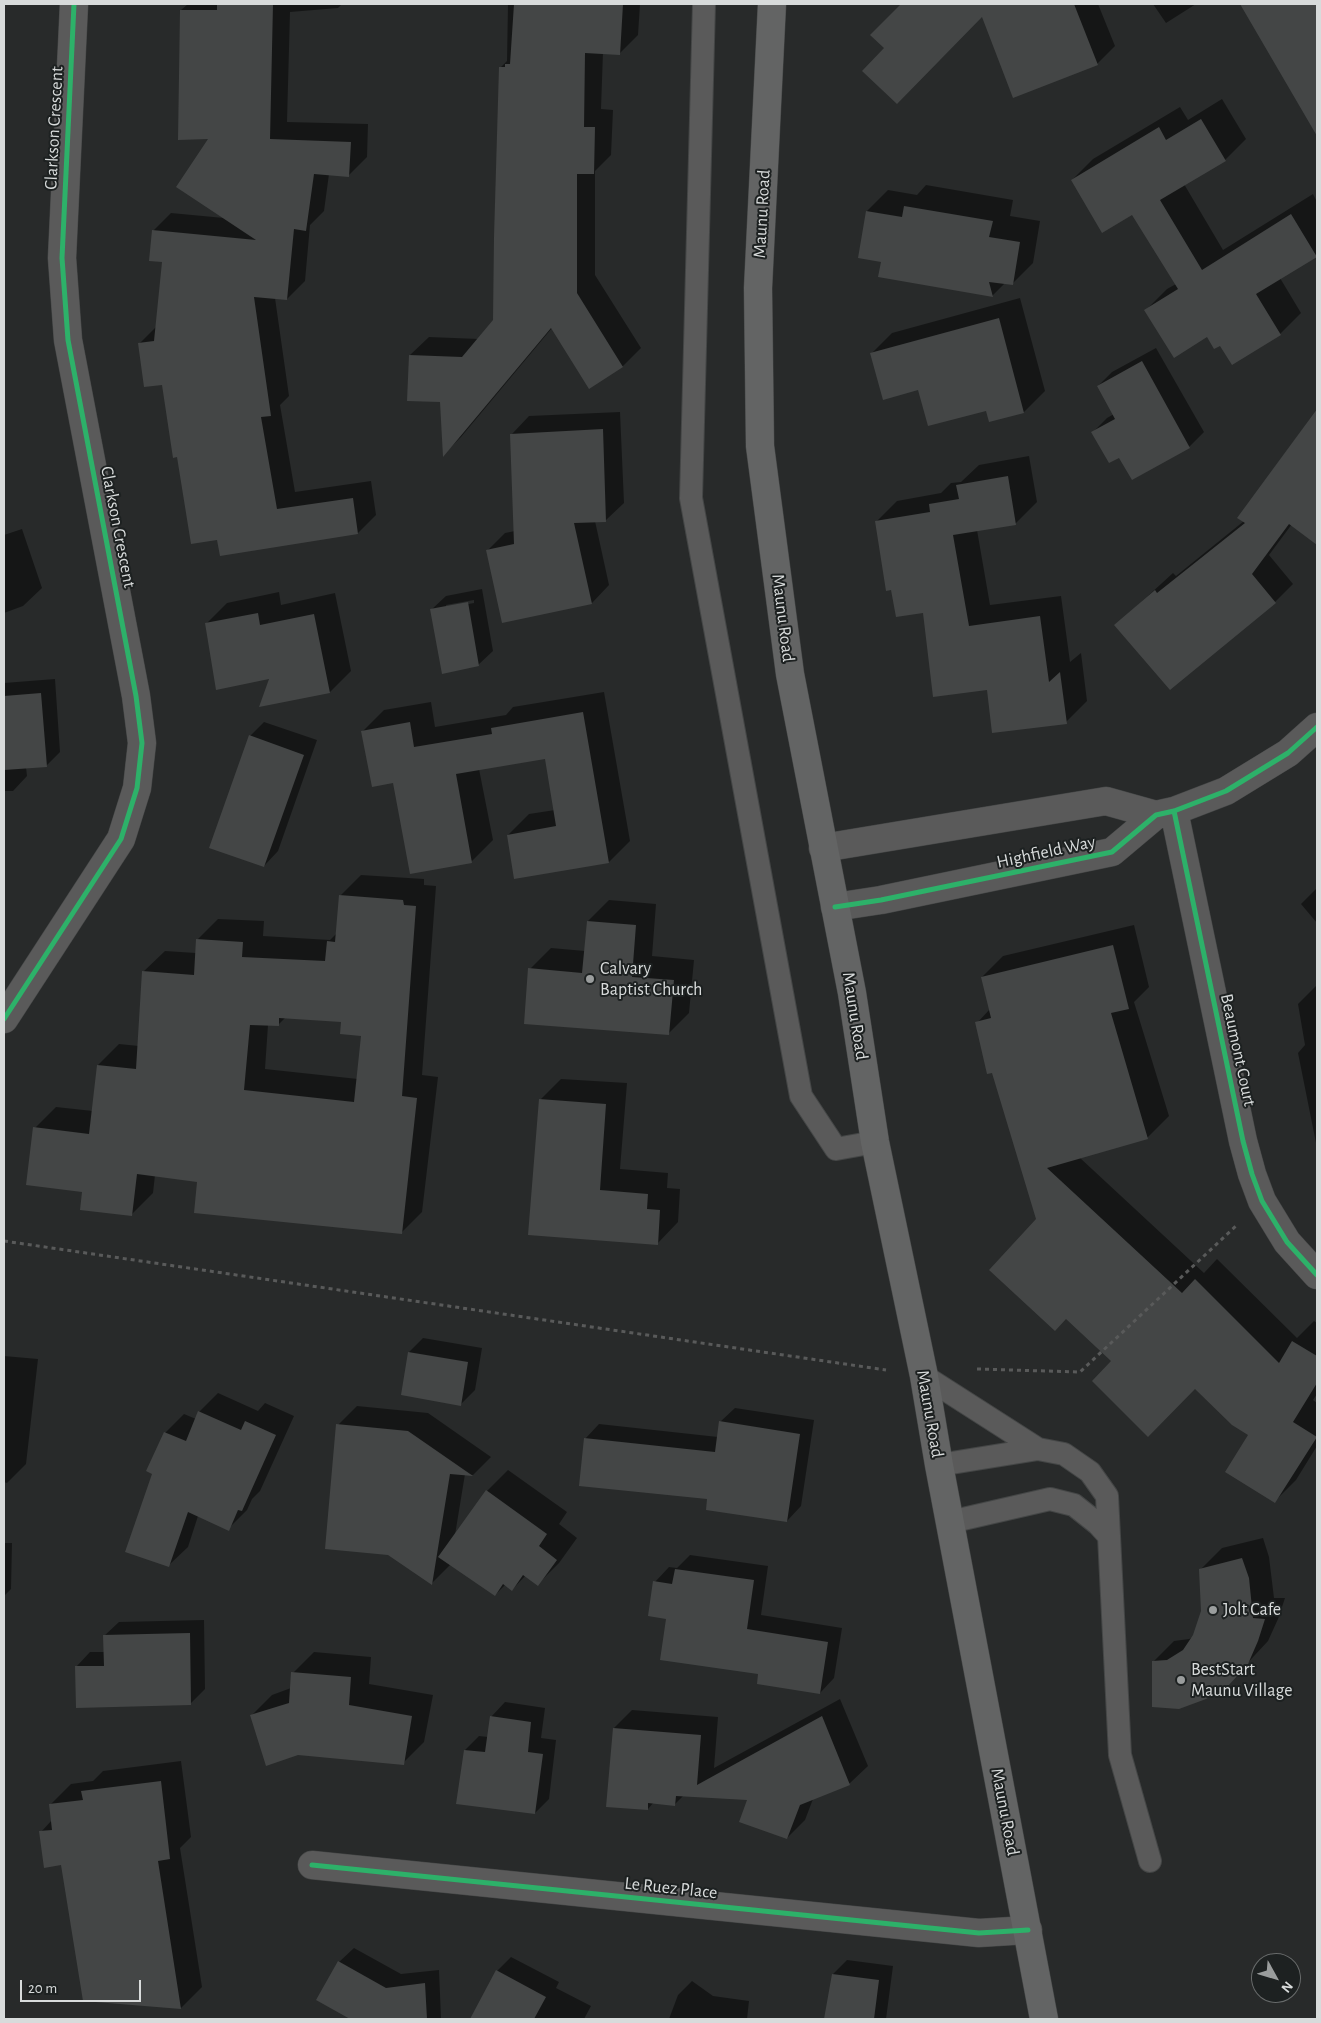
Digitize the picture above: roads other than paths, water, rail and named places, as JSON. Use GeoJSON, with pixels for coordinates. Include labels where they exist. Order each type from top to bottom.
{"type":"FeatureCollection","features":[{"type":"Feature","properties":{"kind":"main road","name":"Maunu Road"},"geometry":{"type":"LineString","coordinates":[[772,4],[758,288],[760,446],[790,674],[852,992],[875,1142],[924,1376],[939,1465],[1044,2019]]}},
{"type":"Feature","properties":{"kind":"street","name":"Clarkson Crescent"},"geometry":{"type":"LineString","coordinates":[[4,1019],[121,839],[137,788],[142,743],[136,696],[68,340],[62,258],[74,4]]}},
{"type":"Feature","properties":{"kind":"street","name":"Highfield Way"},"geometry":{"type":"LineString","coordinates":[[835,907],[880,900],[1112,852],[1165,813],[1226,791],[1288,753],[1317,727]]}},
{"type":"Feature","properties":{"kind":"street"},"geometry":{"type":"LineString","coordinates":[[823,848],[1106,801],[1165,813]]}},
{"type":"Feature","properties":{"kind":"street","name":"Beaumont Court"},"geometry":{"type":"LineString","coordinates":[[1165,813],[1243,1141],[1262,1201],[1287,1242],[1317,1275]]}},
{"type":"Feature","properties":{"kind":"street","name":"Le Ruez Place"},"geometry":{"type":"LineString","coordinates":[[312,1865],[979,1933],[1028,1930]]}},
{"type":"Feature","properties":{"kind":"lane"},"geometry":{"type":"LineString","coordinates":[[704,4],[692,498],[801,1096],[836,1149],[875,1142]]}},
{"type":"Feature","properties":{"kind":"lane"},"geometry":{"type":"LineString","coordinates":[[924,1376],[1038,1449]]}},
{"type":"Feature","properties":{"kind":"lane"},"geometry":{"type":"LineString","coordinates":[[939,1465],[1038,1449],[1064,1454],[1090,1472],[1106,1496],[1120,1755],[1150,1861]]}},
{"type":"Feature","properties":{"kind":"lane"},"geometry":{"type":"LineString","coordinates":[[950,1522],[1050,1499],[1074,1505],[1098,1524],[1108,1535]]}},
{"type":"Feature","properties":{"kind":"place","name":"Calvary Baptist Church"},"geometry":{"type":"Point","coordinates":[590,979]}},
{"type":"Feature","properties":{"kind":"place","name":"Jolt Cafe"},"geometry":{"type":"Point","coordinates":[1213,1610]}},
{"type":"Feature","properties":{"kind":"place","name":"BestStart Maunu Village"},"geometry":{"type":"Point","coordinates":[1181,1680]}}]}
